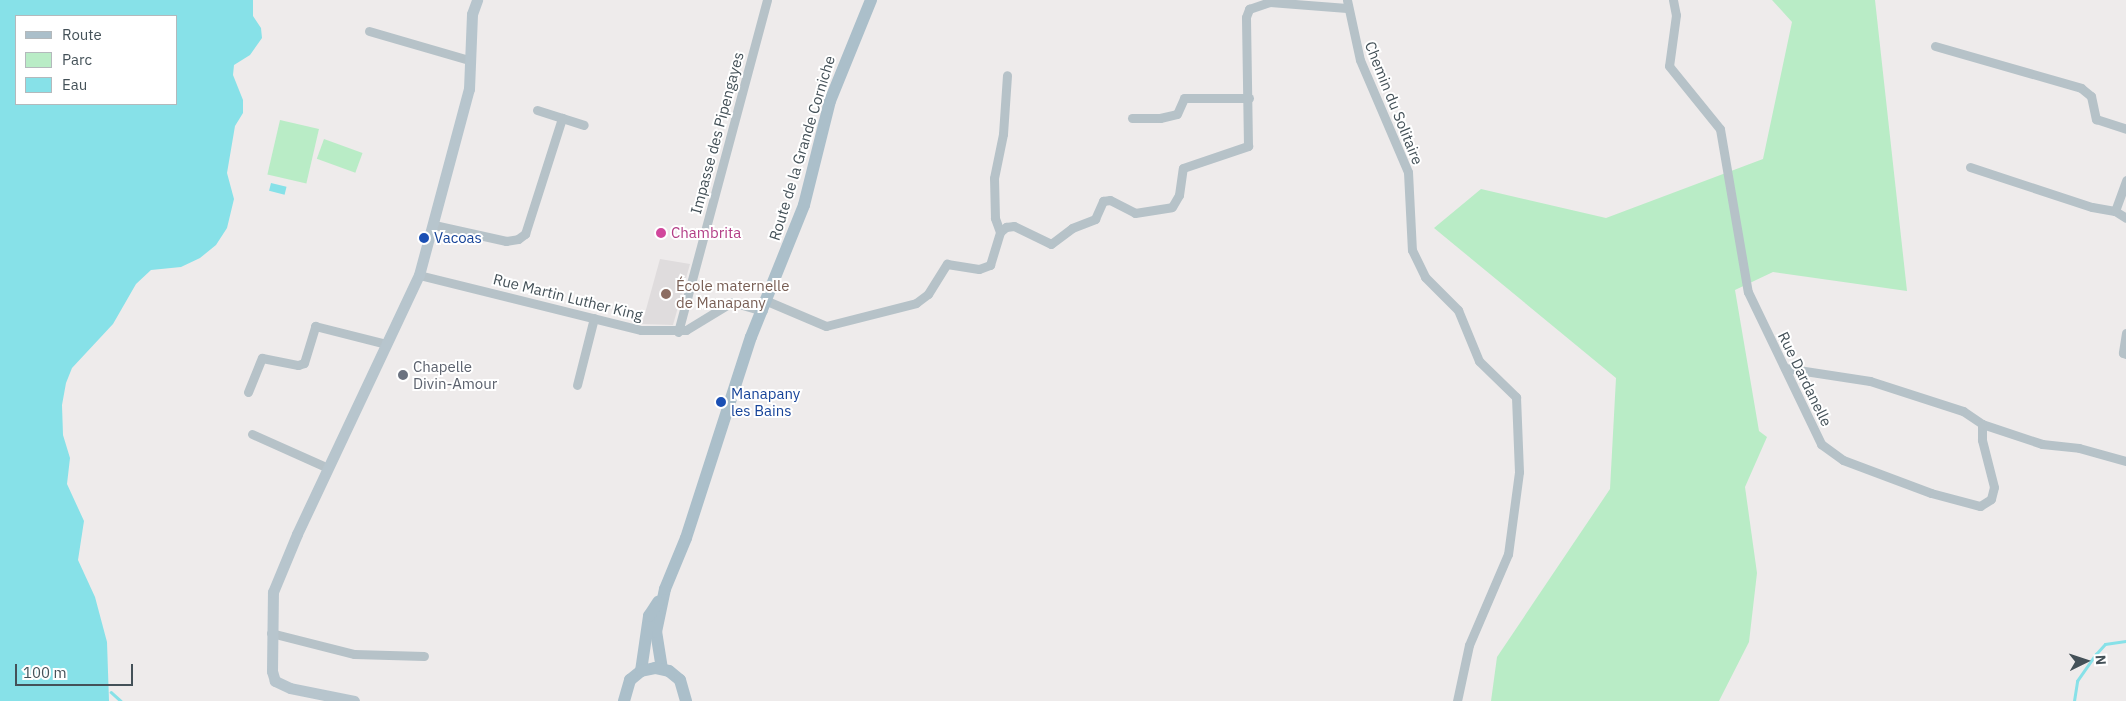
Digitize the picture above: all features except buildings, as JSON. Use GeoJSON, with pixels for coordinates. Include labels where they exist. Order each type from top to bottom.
{"type":"FeatureCollection","features":[{"type":"Feature","properties":{"kind":"main road","name":"Route de la Grande Corniche"},"geometry":{"type":"LineString","coordinates":[[641,671],[649,616],[665,589],[686,538],[751,337],[804,205],[830,101],[871,0]]}},
{"type":"Feature","properties":{"kind":"main road","name":"Route de la Grande Corniche"},"geometry":{"type":"LineString","coordinates":[[662,669],[656,632],[665,589]]}},
{"type":"Feature","properties":{"kind":"main road"},"geometry":{"type":"LineString","coordinates":[[624,701],[627,686],[641,671],[662,669],[680,680],[686,701]]}},
{"type":"Feature","properties":{"kind":"street"},"geometry":{"type":"LineString","coordinates":[[354,701],[290,688],[275,681],[272,671],[271,633],[273,592],[328,468],[419,275],[434,225],[469,88],[472,14],[477,0]]}},
{"type":"Feature","properties":{"kind":"street","name":"Impasse des Pipengayes"},"geometry":{"type":"LineString","coordinates":[[678,332],[767,0]]}},
{"type":"Feature","properties":{"kind":"street","name":"Rue Dardanelle"},"geometry":{"type":"LineString","coordinates":[[1673,0],[1676,15],[1669,66],[1720,130],[1748,292],[1821,444],[1843,460],[1931,493],[1980,506],[1991,499],[1994,487],[1982,440],[1982,424]]}},
{"type":"Feature","properties":{"kind":"street"},"geometry":{"type":"LineString","coordinates":[[1000,232],[1014,226],[1051,244],[1072,228],[1095,219],[1103,201],[1110,200],[1135,213],[1172,207],[1179,195],[1183,168],[1248,146],[1249,98],[1246,17],[1249,8],[1269,2],[1347,4]]}},
{"type":"Feature","properties":{"kind":"street","name":"Chemin du Solitaire"},"geometry":{"type":"LineString","coordinates":[[1347,4],[1360,60],[1408,172],[1412,250],[1425,277],[1462,315],[1479,361],[1516,398],[1519,462],[1508,554],[1469,645],[1457,701]]}},
{"type":"Feature","properties":{"kind":"street"},"geometry":{"type":"LineString","coordinates":[[370,31],[469,60]]}},
{"type":"Feature","properties":{"kind":"street"},"geometry":{"type":"LineString","coordinates":[[1935,46],[2081,88],[2090,96],[2096,119],[2126,130]]}},
{"type":"Feature","properties":{"kind":"street"},"geometry":{"type":"LineString","coordinates":[[678,332],[732,302],[765,306],[826,326],[916,304],[928,294],[947,264],[979,269],[990,265],[1000,232],[995,218],[994,178],[1003,134],[1007,75]]}},
{"type":"Feature","properties":{"kind":"street"},"geometry":{"type":"LineString","coordinates":[[1132,118],[1160,118],[1176,114],[1184,98],[1249,98]]}},
{"type":"Feature","properties":{"kind":"street"},"geometry":{"type":"LineString","coordinates":[[537,110],[584,125]]}},
{"type":"Feature","properties":{"kind":"street"},"geometry":{"type":"LineString","coordinates":[[434,225],[506,240],[518,239],[525,234],[562,118]]}},
{"type":"Feature","properties":{"kind":"street"},"geometry":{"type":"LineString","coordinates":[[1970,167],[2092,206],[2115,211],[2126,218]]}},
{"type":"Feature","properties":{"kind":"street"},"geometry":{"type":"LineString","coordinates":[[2115,211],[2126,180]]}},
{"type":"Feature","properties":{"kind":"street","name":"Rue Martin Luther King"},"geometry":{"type":"LineString","coordinates":[[419,275],[641,330],[678,332]]}},
{"type":"Feature","properties":{"kind":"street"},"geometry":{"type":"LineString","coordinates":[[577,385],[594,318]]}},
{"type":"Feature","properties":{"kind":"street"},"geometry":{"type":"LineString","coordinates":[[248,392],[262,358],[298,365],[304,363],[315,326],[386,344]]}},
{"type":"Feature","properties":{"kind":"street"},"geometry":{"type":"LineString","coordinates":[[2126,333],[2122,353],[2126,354]]}},
{"type":"Feature","properties":{"kind":"street"},"geometry":{"type":"LineString","coordinates":[[1785,368],[1870,381],[1963,411],[1982,424],[2042,444],[2079,448],[2126,461]]}},
{"type":"Feature","properties":{"kind":"street"},"geometry":{"type":"LineString","coordinates":[[252,434],[328,468]]}},
{"type":"Feature","properties":{"kind":"street"},"geometry":{"type":"LineString","coordinates":[[271,633],[354,654],[424,656]]}},
{"type":"Feature","properties":{"kind":"shaded area","name":"École maternelle de Manapany"},"geometry":{"type":"Polygon","coordinates":[[[660,259],[690,264],[673,325],[642,324],[660,259]]]}},
{"type":"Feature","properties":{"kind":"green space"},"geometry":{"type":"Polygon","coordinates":[[[1772,0],[1875,0],[1907,291],[1773,272],[1735,290],[1759,431],[1767,437],[1745,487],[1757,573],[1749,642],[1719,701],[1491,701],[1497,657],[1610,489],[1616,378],[1434,228],[1481,189],[1606,218],[1763,159],[1792,22],[1772,0]]]}},
{"type":"Feature","properties":{"kind":"green space"},"geometry":{"type":"Polygon","coordinates":[[[280,120],[319,129],[306,184],[267,175],[280,120]]]}},
{"type":"Feature","properties":{"kind":"green space"},"geometry":{"type":"Polygon","coordinates":[[[324,139],[363,153],[355,173],[317,159],[324,139]]]}},
{"type":"Feature","properties":{"kind":"water"},"geometry":{"type":"Polygon","coordinates":[[[0,0],[253,0],[253,16],[261,28],[262,38],[250,55],[234,65],[233,75],[243,100],[243,113],[235,126],[227,173],[234,199],[227,228],[216,245],[200,258],[181,267],[151,270],[136,284],[113,324],[72,368],[66,383],[62,405],[63,435],[70,458],[67,484],[84,521],[78,560],[95,597],[107,642],[109,701],[0,701],[0,0]]]}},
{"type":"Feature","properties":{"kind":"water"},"geometry":{"type":"Polygon","coordinates":[[[271,183],[287,187],[285,195],[269,191],[271,183]]]}},
{"type":"Feature","properties":{"kind":"waterway"},"geometry":{"type":"LineString","coordinates":[[2074,701],[2077,681],[2096,654],[2105,644],[2126,641]]}},
{"type":"Feature","properties":{"kind":"waterway"},"geometry":{"type":"LineString","coordinates":[[111,692],[121,701]]}},
{"type":"Feature","properties":{"kind":"place","name":"Chambrita"},"geometry":{"type":"Point","coordinates":[661,233]}},
{"type":"Feature","properties":{"kind":"place","name":"Vacoas"},"geometry":{"type":"Point","coordinates":[424,238]}},
{"type":"Feature","properties":{"kind":"place","name":"École maternelle de Manapany"},"geometry":{"type":"Point","coordinates":[666,294]}},
{"type":"Feature","properties":{"kind":"place","name":"Chapelle Divin-Amour"},"geometry":{"type":"Point","coordinates":[403,375]}},
{"type":"Feature","properties":{"kind":"place","name":"Manapany les Bains"},"geometry":{"type":"Point","coordinates":[721,402]}}]}
